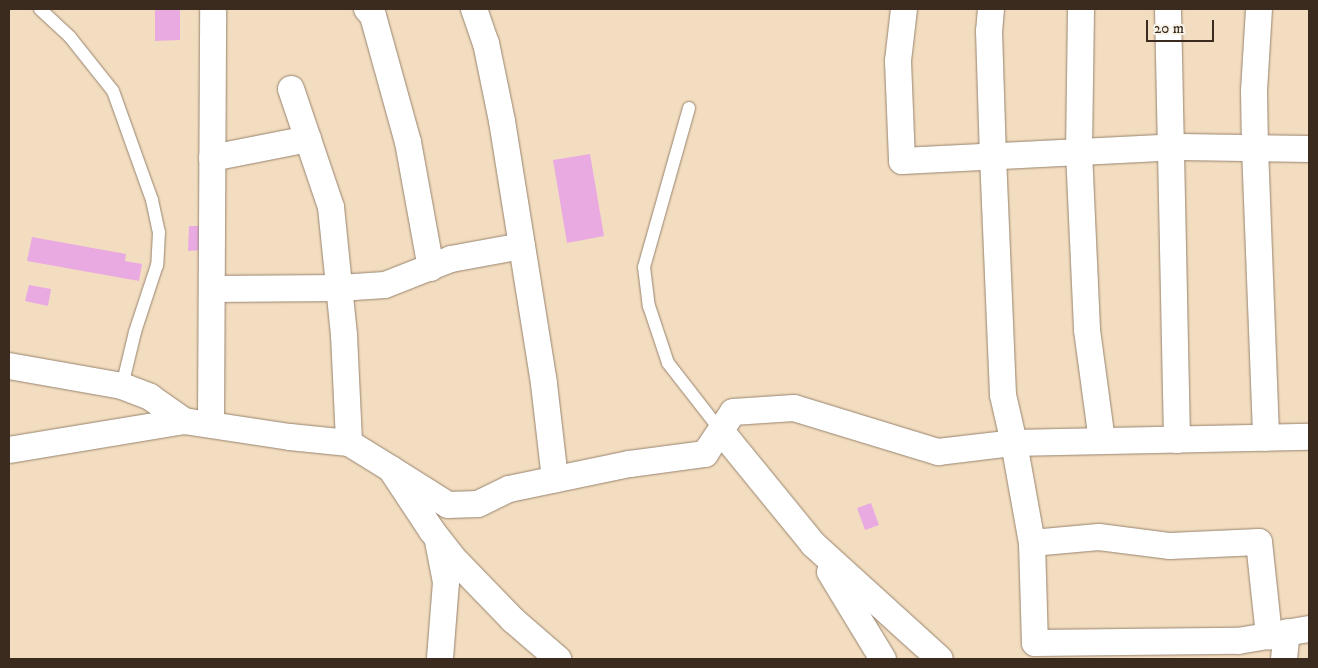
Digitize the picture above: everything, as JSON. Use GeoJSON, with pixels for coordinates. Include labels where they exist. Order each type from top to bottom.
{"type":"FeatureCollection","features":[{"type":"Feature","properties":{"kind":"street"},"geometry":{"type":"LineString","coordinates":[[211,423],[212,9]]}},
{"type":"Feature","properties":{"kind":"street"},"geometry":{"type":"LineString","coordinates":[[367,9],[373,16],[408,142],[431,268]]}},
{"type":"Feature","properties":{"kind":"street"},"geometry":{"type":"LineString","coordinates":[[474,9],[486,43],[502,121],[544,384],[555,479]]}},
{"type":"Feature","properties":{"kind":"street"},"geometry":{"type":"LineString","coordinates":[[904,9],[898,61],[902,161],[1170,148],[1309,149]]}},
{"type":"Feature","properties":{"kind":"street"},"geometry":{"type":"LineString","coordinates":[[991,9],[993,156],[1003,395],[1014,443],[1032,543],[1028,651],[1238,641],[1288,632]]}},
{"type":"Feature","properties":{"kind":"street"},"geometry":{"type":"LineString","coordinates":[[1081,9],[1079,152],[1087,330],[1102,441]]}},
{"type":"Feature","properties":{"kind":"street"},"geometry":{"type":"LineString","coordinates":[[1168,9],[1177,440]]}},
{"type":"Feature","properties":{"kind":"street"},"geometry":{"type":"LineString","coordinates":[[1259,9],[1254,91],[1254,148],[1266,438]]}},
{"type":"Feature","properties":{"kind":"street"},"geometry":{"type":"LineString","coordinates":[[291,88],[331,207],[344,336],[349,443]]}},
{"type":"Feature","properties":{"kind":"street"},"geometry":{"type":"LineString","coordinates":[[212,158],[308,139]]}},
{"type":"Feature","properties":{"kind":"street"},"geometry":{"type":"LineString","coordinates":[[212,289],[339,288],[385,285],[451,259],[522,246]]}},
{"type":"Feature","properties":{"kind":"street"},"geometry":{"type":"LineString","coordinates":[[9,366],[122,386],[150,397],[184,421]]}},
{"type":"Feature","properties":{"kind":"street"},"geometry":{"type":"LineString","coordinates":[[9,450],[184,421],[211,423],[290,437],[349,443],[448,505],[478,504],[510,488],[630,464],[705,454],[734,412],[794,408],[938,452],[1014,443],[1309,437]]}},
{"type":"Feature","properties":{"kind":"street"},"geometry":{"type":"LineString","coordinates":[[720,431],[813,544],[883,659]]}},
{"type":"Feature","properties":{"kind":"street"},"geometry":{"type":"LineString","coordinates":[[391,469],[438,540],[513,620],[558,659]]}},
{"type":"Feature","properties":{"kind":"street"},"geometry":{"type":"LineString","coordinates":[[1032,543],[1099,537],[1170,546],[1259,542],[1288,632],[1284,659]]}},
{"type":"Feature","properties":{"kind":"street"},"geometry":{"type":"LineString","coordinates":[[438,540],[446,582],[440,659]]}},
{"type":"Feature","properties":{"kind":"street"},"geometry":{"type":"LineString","coordinates":[[813,544],[940,659]]}},
{"type":"Feature","properties":{"kind":"lane"},"geometry":{"type":"LineString","coordinates":[[40,9],[70,37],[113,91],[152,200],[159,232],[157,265],[135,332],[122,386]]}},
{"type":"Feature","properties":{"kind":"lane"},"geometry":{"type":"LineString","coordinates":[[689,108],[644,267],[649,306],[668,363],[720,431]]}},
{"type":"Feature","properties":{"kind":"building"},"geometry":{"type":"Polygon","coordinates":[[[155,9],[180,9],[180,40],[155,41],[155,9]]]}},
{"type":"Feature","properties":{"kind":"building"},"geometry":{"type":"Polygon","coordinates":[[[590,154],[604,236],[567,243],[553,160],[590,154]]]}},
{"type":"Feature","properties":{"kind":"building"},"geometry":{"type":"Polygon","coordinates":[[[189,226],[201,226],[201,250],[188,251],[189,226]]]}},
{"type":"Feature","properties":{"kind":"building"},"geometry":{"type":"Polygon","coordinates":[[[32,237],[126,254],[125,261],[142,264],[139,281],[27,261],[32,237]]]}},
{"type":"Feature","properties":{"kind":"building"},"geometry":{"type":"Polygon","coordinates":[[[29,285],[51,289],[48,306],[25,301],[29,285]]]}},
{"type":"Feature","properties":{"kind":"building"},"geometry":{"type":"Polygon","coordinates":[[[871,503],[879,525],[865,530],[857,508],[871,503]]]}}]}
